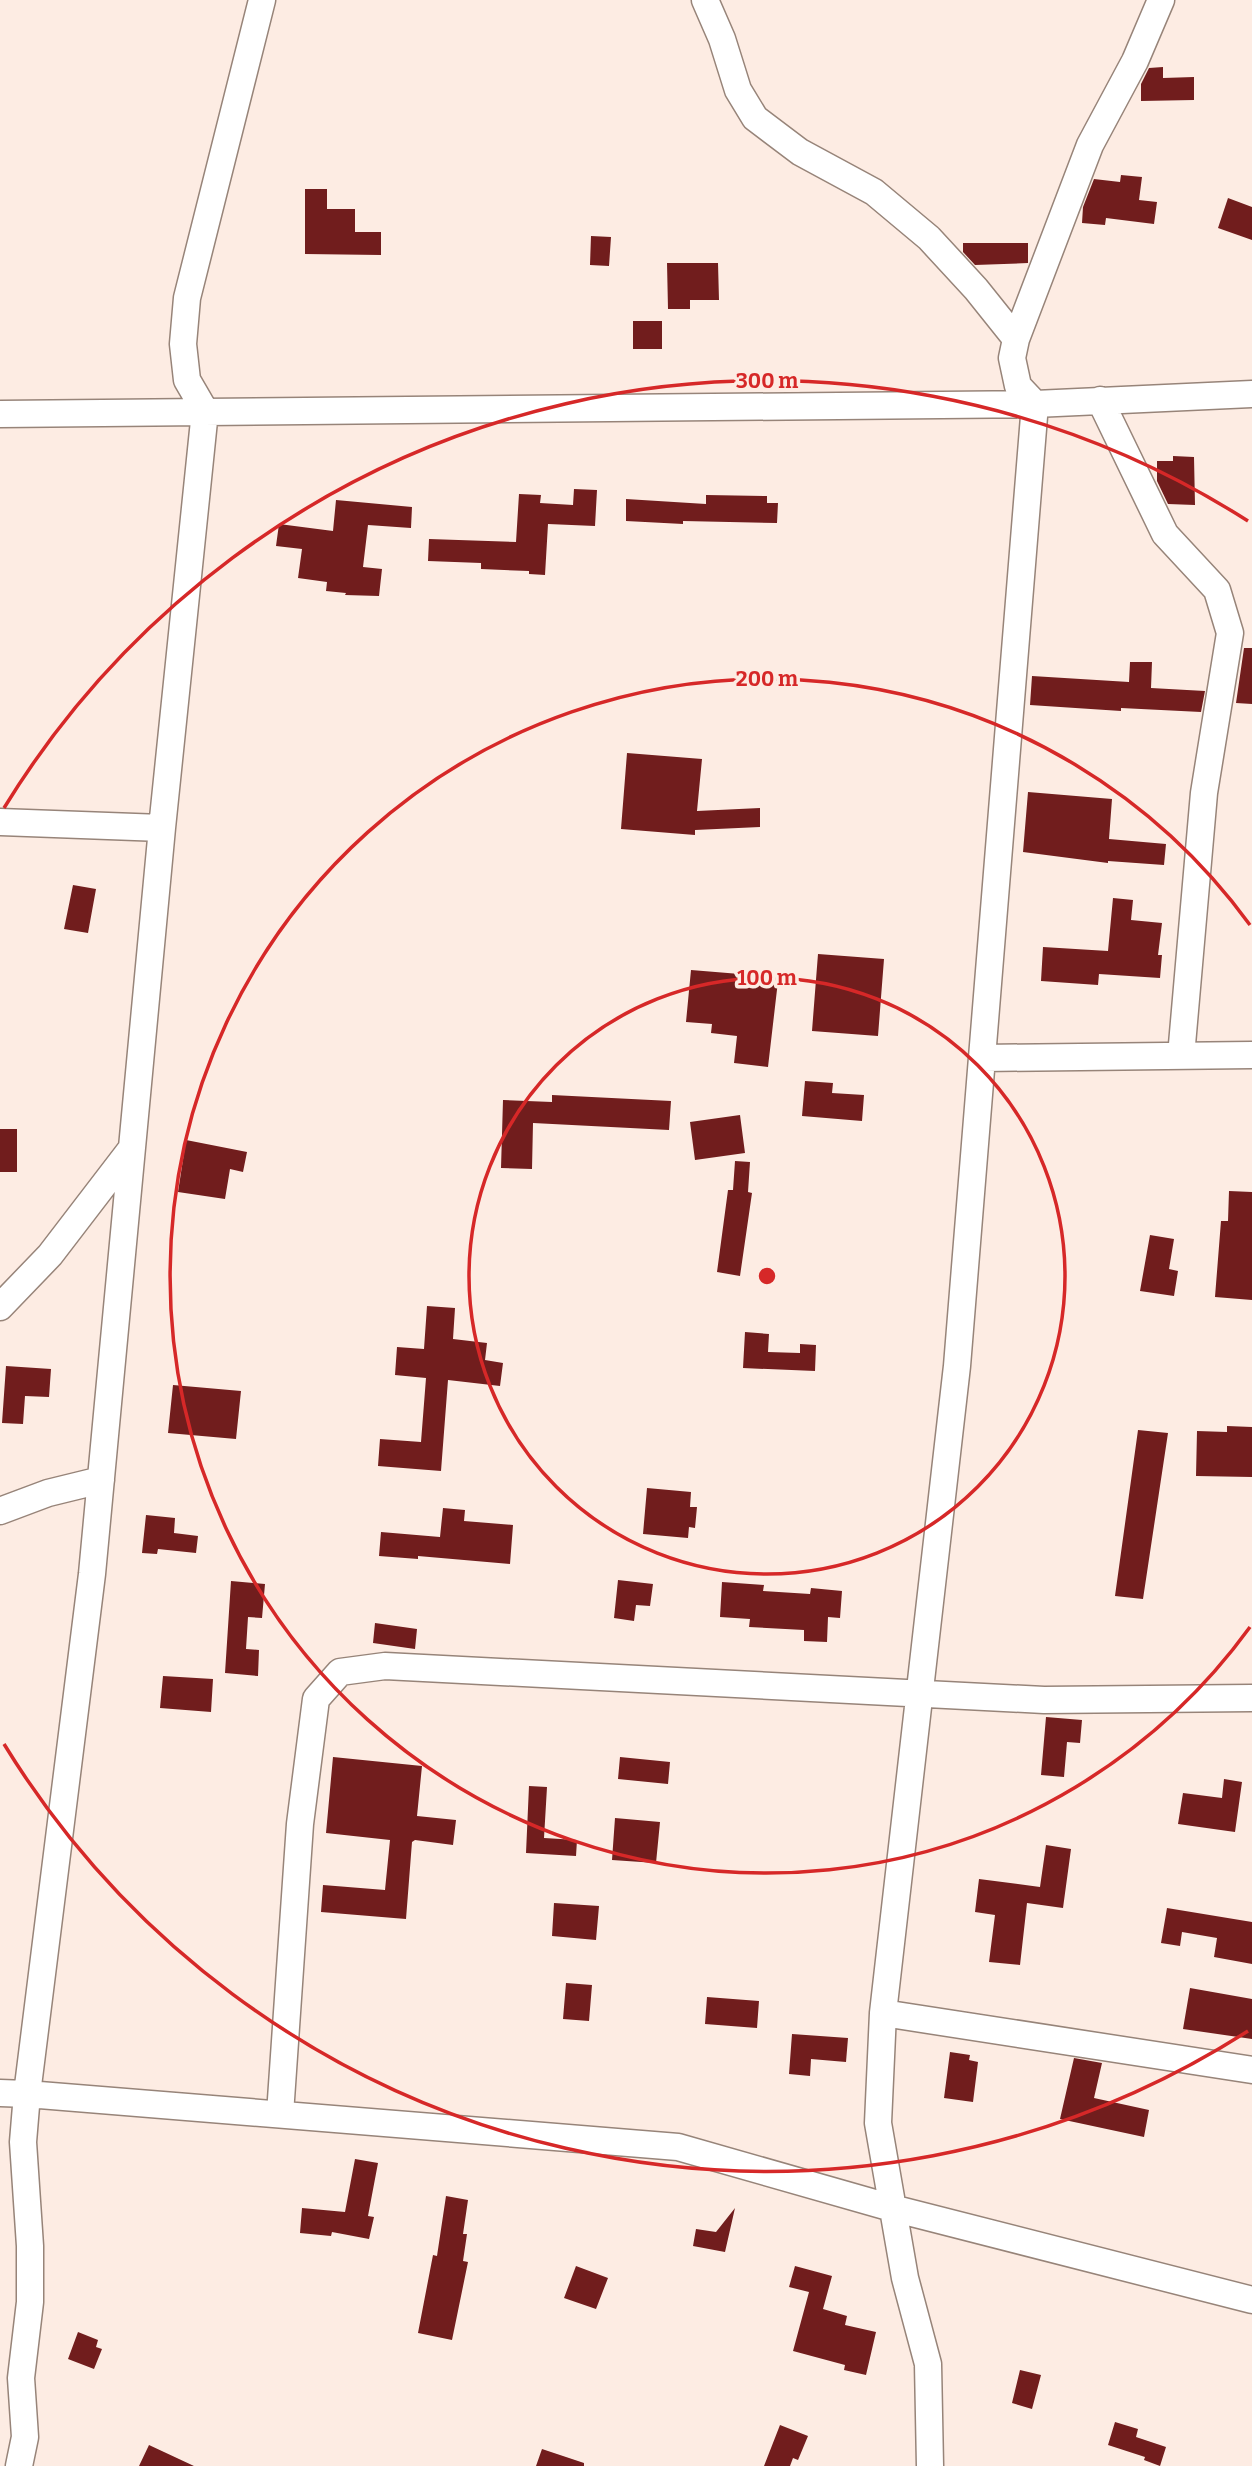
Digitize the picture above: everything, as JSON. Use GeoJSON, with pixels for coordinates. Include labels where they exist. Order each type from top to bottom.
{"type":"FeatureCollection","features":[{"type":"Feature","properties":{"kind":"street"},"geometry":{"type":"LineString","coordinates":[[19,2466],[25,2437],[21,2378],[30,2302],[30,2246],[23,2142],[27,2094],[92,1574],[162,828],[205,411],[187,380],[183,344],[187,298],[262,0]]}},
{"type":"Feature","properties":{"kind":"street"},"geometry":{"type":"LineString","coordinates":[[705,0],[722,39],[738,90],[755,118],[800,152],[874,192],[929,238],[976,289],[1016,339]]}},
{"type":"Feature","properties":{"kind":"street"},"geometry":{"type":"LineString","coordinates":[[930,2466],[928,2364],[905,2278],[878,2123],[883,2013],[957,1366],[1035,404],[1018,386],[1012,358],[1016,339],[1090,145],[1135,61],[1161,0]]}},
{"type":"Feature","properties":{"kind":"street"},"geometry":{"type":"LineString","coordinates":[[0,414],[1035,404],[1252,394]]}},
{"type":"Feature","properties":{"kind":"street"},"geometry":{"type":"LineString","coordinates":[[1100,400],[1164,534],[1217,590],[1230,634],[1204,793],[1181,1056]]}},
{"type":"Feature","properties":{"kind":"street"},"geometry":{"type":"LineString","coordinates":[[0,822],[162,828]]}},
{"type":"Feature","properties":{"kind":"street"},"geometry":{"type":"LineString","coordinates":[[983,1058],[1252,1055]]}},
{"type":"Feature","properties":{"kind":"street"},"geometry":{"type":"LineString","coordinates":[[0,1307],[50,1255],[132,1148]]}},
{"type":"Feature","properties":{"kind":"street"},"geometry":{"type":"LineString","coordinates":[[0,1511],[48,1493],[101,1480]]}},
{"type":"Feature","properties":{"kind":"street"},"geometry":{"type":"LineString","coordinates":[[279,2114],[300,1824],[316,1699],[340,1672],[385,1666],[1044,1700],[1252,1698]]}},
{"type":"Feature","properties":{"kind":"street"},"geometry":{"type":"LineString","coordinates":[[883,2013],[1252,2070]]}},
{"type":"Feature","properties":{"kind":"street"},"geometry":{"type":"LineString","coordinates":[[0,2093],[678,2147],[892,2208],[1252,2300]]}},
{"type":"Feature","properties":{"kind":"building"},"geometry":{"type":"Polygon","coordinates":[[[1163,67],[1163,78],[1194,77],[1194,100],[1141,101],[1141,84],[1149,68],[1163,67]]]}},
{"type":"Feature","properties":{"kind":"building"},"geometry":{"type":"Polygon","coordinates":[[[1121,175],[1142,177],[1139,200],[1157,202],[1154,224],[1106,218],[1105,225],[1082,223],[1083,207],[1094,179],[1120,182],[1121,175]]]}},
{"type":"Feature","properties":{"kind":"building"},"geometry":{"type":"Polygon","coordinates":[[[305,189],[327,189],[327,209],[355,209],[355,232],[381,232],[381,255],[305,254],[305,189]]]}},
{"type":"Feature","properties":{"kind":"building"},"geometry":{"type":"Polygon","coordinates":[[[1228,198],[1252,207],[1252,240],[1218,228],[1228,198]]]}},
{"type":"Feature","properties":{"kind":"building"},"geometry":{"type":"Polygon","coordinates":[[[591,236],[611,237],[609,266],[590,265],[591,236]]]}},
{"type":"Feature","properties":{"kind":"building"},"geometry":{"type":"Polygon","coordinates":[[[963,243],[1028,243],[1028,263],[975,265],[963,252],[963,243]]]}},
{"type":"Feature","properties":{"kind":"building"},"geometry":{"type":"Polygon","coordinates":[[[667,263],[718,263],[719,300],[690,300],[690,309],[668,309],[667,263]]]}},
{"type":"Feature","properties":{"kind":"building"},"geometry":{"type":"Polygon","coordinates":[[[633,321],[662,321],[662,349],[633,349],[633,321]]]}},
{"type":"Feature","properties":{"kind":"building"},"geometry":{"type":"Polygon","coordinates":[[[1173,456],[1194,457],[1195,505],[1168,504],[1157,481],[1157,461],[1173,461],[1173,456]]]}},
{"type":"Feature","properties":{"kind":"building"},"geometry":{"type":"Polygon","coordinates":[[[574,489],[597,490],[595,526],[548,524],[545,575],[529,574],[529,571],[481,569],[481,563],[428,561],[429,539],[516,542],[519,494],[541,495],[540,503],[573,505],[574,489]]]}},
{"type":"Feature","properties":{"kind":"building"},"geometry":{"type":"Polygon","coordinates":[[[706,495],[767,496],[767,503],[778,503],[777,523],[683,521],[683,524],[626,521],[626,499],[706,504],[706,495]]]}},
{"type":"Feature","properties":{"kind":"building"},"geometry":{"type":"Polygon","coordinates":[[[336,500],[412,507],[411,528],[368,525],[363,567],[382,569],[379,596],[345,595],[346,593],[326,591],[327,582],[298,578],[302,549],[276,546],[279,524],[333,531],[336,500]]]}},
{"type":"Feature","properties":{"kind":"building"},"geometry":{"type":"Polygon","coordinates":[[[1244,648],[1252,648],[1252,704],[1236,703],[1244,648]]]}},
{"type":"Feature","properties":{"kind":"building"},"geometry":{"type":"Polygon","coordinates":[[[1130,662],[1152,662],[1151,688],[1205,691],[1201,712],[1121,708],[1121,711],[1030,705],[1032,676],[1129,682],[1130,662]]]}},
{"type":"Feature","properties":{"kind":"building"},"geometry":{"type":"Polygon","coordinates":[[[627,753],[702,759],[697,811],[760,808],[760,827],[695,830],[695,835],[621,829],[627,753]]]}},
{"type":"Feature","properties":{"kind":"building"},"geometry":{"type":"Polygon","coordinates":[[[1028,792],[1112,799],[1109,839],[1166,844],[1164,865],[1108,863],[1023,852],[1028,792]]]}},
{"type":"Feature","properties":{"kind":"building"},"geometry":{"type":"Polygon","coordinates":[[[73,885],[96,889],[88,933],[64,929],[73,885]]]}},
{"type":"Feature","properties":{"kind":"building"},"geometry":{"type":"Polygon","coordinates":[[[1113,898],[1133,900],[1131,920],[1162,923],[1158,955],[1162,955],[1160,978],[1099,974],[1098,985],[1041,981],[1043,947],[1108,951],[1113,898]]]}},
{"type":"Feature","properties":{"kind":"building"},"geometry":{"type":"Polygon","coordinates":[[[818,954],[884,959],[878,1036],[812,1031],[818,954]]]}},
{"type":"Feature","properties":{"kind":"building"},"geometry":{"type":"Polygon","coordinates":[[[691,970],[752,975],[752,978],[778,981],[768,1067],[734,1063],[737,1036],[711,1033],[712,1024],[686,1022],[691,970]]]}},
{"type":"Feature","properties":{"kind":"building"},"geometry":{"type":"Polygon","coordinates":[[[805,1081],[833,1083],[832,1093],[864,1095],[862,1121],[802,1116],[805,1081]]]}},
{"type":"Feature","properties":{"kind":"building"},"geometry":{"type":"Polygon","coordinates":[[[552,1095],[671,1101],[669,1130],[533,1123],[532,1169],[501,1168],[503,1100],[552,1102],[552,1095]]]}},
{"type":"Feature","properties":{"kind":"building"},"geometry":{"type":"Polygon","coordinates":[[[740,1115],[745,1153],[695,1160],[690,1122],[740,1115]]]}},
{"type":"Feature","properties":{"kind":"building"},"geometry":{"type":"Polygon","coordinates":[[[0,1129],[17,1129],[17,1172],[0,1172],[0,1129]]]}},
{"type":"Feature","properties":{"kind":"building"},"geometry":{"type":"Polygon","coordinates":[[[186,1140],[247,1152],[243,1172],[230,1169],[225,1199],[178,1192],[186,1140]]]}},
{"type":"Feature","properties":{"kind":"building"},"geometry":{"type":"Polygon","coordinates":[[[735,1161],[750,1162],[748,1192],[752,1193],[740,1276],[717,1272],[728,1190],[733,1190],[735,1161]]]}},
{"type":"Feature","properties":{"kind":"building"},"geometry":{"type":"Polygon","coordinates":[[[1229,1191],[1252,1192],[1252,1300],[1215,1297],[1221,1221],[1228,1221],[1229,1191]]]}},
{"type":"Feature","properties":{"kind":"building"},"geometry":{"type":"Polygon","coordinates":[[[1150,1235],[1174,1239],[1169,1269],[1178,1271],[1174,1296],[1140,1291],[1150,1235]]]}},
{"type":"Feature","properties":{"kind":"building"},"geometry":{"type":"Polygon","coordinates":[[[427,1306],[455,1308],[453,1339],[487,1343],[485,1360],[503,1363],[500,1386],[448,1380],[441,1471],[378,1466],[380,1439],[421,1442],[426,1378],[395,1375],[397,1347],[424,1349],[427,1306]]]}},
{"type":"Feature","properties":{"kind":"building"},"geometry":{"type":"Polygon","coordinates":[[[745,1332],[769,1334],[768,1352],[800,1353],[800,1344],[816,1345],[815,1371],[743,1368],[745,1332]]]}},
{"type":"Feature","properties":{"kind":"building"},"geometry":{"type":"Polygon","coordinates":[[[6,1366],[51,1369],[49,1397],[25,1396],[23,1424],[2,1423],[6,1366]]]}},
{"type":"Feature","properties":{"kind":"building"},"geometry":{"type":"Polygon","coordinates":[[[173,1385],[241,1391],[236,1439],[168,1433],[173,1385]]]}},
{"type":"Feature","properties":{"kind":"building"},"geometry":{"type":"Polygon","coordinates":[[[1227,1426],[1252,1427],[1252,1477],[1196,1476],[1197,1431],[1227,1432],[1227,1426]]]}},
{"type":"Feature","properties":{"kind":"building"},"geometry":{"type":"Polygon","coordinates":[[[1138,1430],[1168,1433],[1143,1599],[1115,1596],[1138,1430]]]}},
{"type":"Feature","properties":{"kind":"building"},"geometry":{"type":"Polygon","coordinates":[[[647,1488],[691,1492],[690,1507],[697,1507],[695,1528],[689,1527],[688,1538],[643,1534],[647,1488]]]}},
{"type":"Feature","properties":{"kind":"building"},"geometry":{"type":"Polygon","coordinates":[[[443,1508],[465,1510],[464,1521],[513,1525],[510,1564],[418,1556],[418,1559],[379,1556],[381,1532],[440,1537],[443,1508]]]}},
{"type":"Feature","properties":{"kind":"building"},"geometry":{"type":"Polygon","coordinates":[[[146,1515],[175,1518],[174,1533],[198,1536],[196,1553],[158,1549],[157,1554],[142,1553],[146,1515]]]}},
{"type":"Feature","properties":{"kind":"building"},"geometry":{"type":"Polygon","coordinates":[[[618,1580],[653,1584],[650,1606],[636,1605],[634,1621],[614,1618],[618,1580]]]}},
{"type":"Feature","properties":{"kind":"building"},"geometry":{"type":"Polygon","coordinates":[[[231,1581],[265,1584],[262,1618],[248,1617],[246,1649],[259,1650],[258,1676],[225,1673],[231,1581]]]}},
{"type":"Feature","properties":{"kind":"building"},"geometry":{"type":"Polygon","coordinates":[[[722,1582],[764,1585],[763,1591],[810,1594],[811,1588],[842,1591],[840,1618],[828,1617],[827,1642],[804,1641],[804,1630],[749,1627],[750,1619],[720,1617],[722,1582]]]}},
{"type":"Feature","properties":{"kind":"building"},"geometry":{"type":"Polygon","coordinates":[[[375,1623],[417,1629],[415,1649],[373,1643],[375,1623]]]}},
{"type":"Feature","properties":{"kind":"building"},"geometry":{"type":"Polygon","coordinates":[[[163,1676],[213,1679],[211,1712],[160,1708],[163,1676]]]}},
{"type":"Feature","properties":{"kind":"building"},"geometry":{"type":"Polygon","coordinates":[[[1046,1717],[1082,1720],[1080,1743],[1067,1742],[1064,1777],[1041,1775],[1046,1717]]]}},
{"type":"Feature","properties":{"kind":"building"},"geometry":{"type":"Polygon","coordinates":[[[333,1757],[422,1766],[417,1816],[456,1820],[453,1845],[415,1840],[412,1842],[406,1919],[321,1912],[323,1885],[385,1890],[390,1840],[326,1833],[333,1757]]]}},
{"type":"Feature","properties":{"kind":"building"},"geometry":{"type":"Polygon","coordinates":[[[620,1757],[670,1762],[668,1784],[618,1779],[620,1757]]]}},
{"type":"Feature","properties":{"kind":"building"},"geometry":{"type":"Polygon","coordinates":[[[1224,1779],[1242,1782],[1235,1832],[1178,1824],[1183,1793],[1222,1798],[1224,1779]]]}},
{"type":"Feature","properties":{"kind":"building"},"geometry":{"type":"Polygon","coordinates":[[[529,1786],[547,1787],[544,1838],[577,1840],[576,1856],[526,1853],[529,1786]]]}},
{"type":"Feature","properties":{"kind":"building"},"geometry":{"type":"Polygon","coordinates":[[[615,1818],[660,1822],[656,1863],[612,1860],[615,1818]]]}},
{"type":"Feature","properties":{"kind":"building"},"geometry":{"type":"Polygon","coordinates":[[[1046,1845],[1071,1849],[1063,1908],[1027,1903],[1020,1965],[989,1962],[995,1915],[975,1912],[979,1879],[1040,1887],[1046,1845]]]}},
{"type":"Feature","properties":{"kind":"building"},"geometry":{"type":"Polygon","coordinates":[[[554,1903],[599,1906],[596,1940],[552,1936],[554,1903]]]}},
{"type":"Feature","properties":{"kind":"building"},"geometry":{"type":"Polygon","coordinates":[[[1167,1908],[1252,1922],[1252,1964],[1214,1957],[1217,1938],[1182,1932],[1180,1946],[1161,1943],[1167,1908]]]}},
{"type":"Feature","properties":{"kind":"building"},"geometry":{"type":"Polygon","coordinates":[[[566,1983],[592,1985],[589,2021],[563,2019],[566,1983]]]}},
{"type":"Feature","properties":{"kind":"building"},"geometry":{"type":"Polygon","coordinates":[[[1190,1988],[1252,1999],[1252,2039],[1183,2029],[1190,1988]]]}},
{"type":"Feature","properties":{"kind":"building"},"geometry":{"type":"Polygon","coordinates":[[[707,1997],[759,2001],[757,2028],[705,2024],[707,1997]]]}},
{"type":"Feature","properties":{"kind":"building"},"geometry":{"type":"Polygon","coordinates":[[[792,2034],[848,2038],[846,2062],[811,2059],[810,2076],[789,2074],[792,2034]]]}},
{"type":"Feature","properties":{"kind":"building"},"geometry":{"type":"Polygon","coordinates":[[[950,2052],[970,2055],[969,2060],[978,2062],[973,2102],[944,2098],[950,2052]]]}},
{"type":"Feature","properties":{"kind":"building"},"geometry":{"type":"Polygon","coordinates":[[[1074,2058],[1102,2063],[1094,2098],[1149,2110],[1144,2137],[1060,2119],[1074,2058]]]}},
{"type":"Feature","properties":{"kind":"building"},"geometry":{"type":"Polygon","coordinates":[[[355,2159],[378,2163],[368,2216],[374,2217],[369,2239],[332,2232],[331,2236],[300,2233],[302,2208],[345,2212],[355,2159]]]}},
{"type":"Feature","properties":{"kind":"building"},"geometry":{"type":"Polygon","coordinates":[[[446,2196],[468,2200],[463,2234],[467,2234],[463,2261],[468,2262],[452,2340],[418,2333],[433,2255],[437,2256],[446,2196]]]}},
{"type":"Feature","properties":{"kind":"building"},"geometry":{"type":"Polygon","coordinates":[[[735,2208],[725,2252],[693,2246],[696,2229],[716,2232],[735,2208]]]}},
{"type":"Feature","properties":{"kind":"building"},"geometry":{"type":"Polygon","coordinates":[[[576,2266],[608,2278],[596,2309],[564,2298],[576,2266]]]}},
{"type":"Feature","properties":{"kind":"building"},"geometry":{"type":"Polygon","coordinates":[[[795,2266],[832,2276],[823,2309],[847,2316],[845,2325],[876,2332],[866,2375],[844,2370],[845,2365],[793,2351],[809,2292],[789,2287],[795,2266]]]}},
{"type":"Feature","properties":{"kind":"building"},"geometry":{"type":"Polygon","coordinates":[[[78,2332],[98,2340],[96,2347],[102,2349],[94,2369],[68,2359],[78,2332]]]}},
{"type":"Feature","properties":{"kind":"building"},"geometry":{"type":"Polygon","coordinates":[[[1020,2370],[1041,2375],[1032,2409],[1012,2403],[1020,2370]]]}},
{"type":"Feature","properties":{"kind":"building"},"geometry":{"type":"Polygon","coordinates":[[[1115,2422],[1138,2429],[1136,2437],[1166,2447],[1160,2466],[1144,2460],[1145,2457],[1108,2445],[1115,2422]]]}},
{"type":"Feature","properties":{"kind":"building"},"geometry":{"type":"Polygon","coordinates":[[[780,2425],[808,2436],[798,2460],[793,2458],[790,2466],[764,2466],[780,2425]]]}},
{"type":"Feature","properties":{"kind":"building"},"geometry":{"type":"Polygon","coordinates":[[[149,2445],[194,2466],[139,2466],[149,2445]]]}},
{"type":"Feature","properties":{"kind":"building"},"geometry":{"type":"Polygon","coordinates":[[[542,2449],[584,2463],[584,2466],[536,2466],[542,2449]]]}}]}
